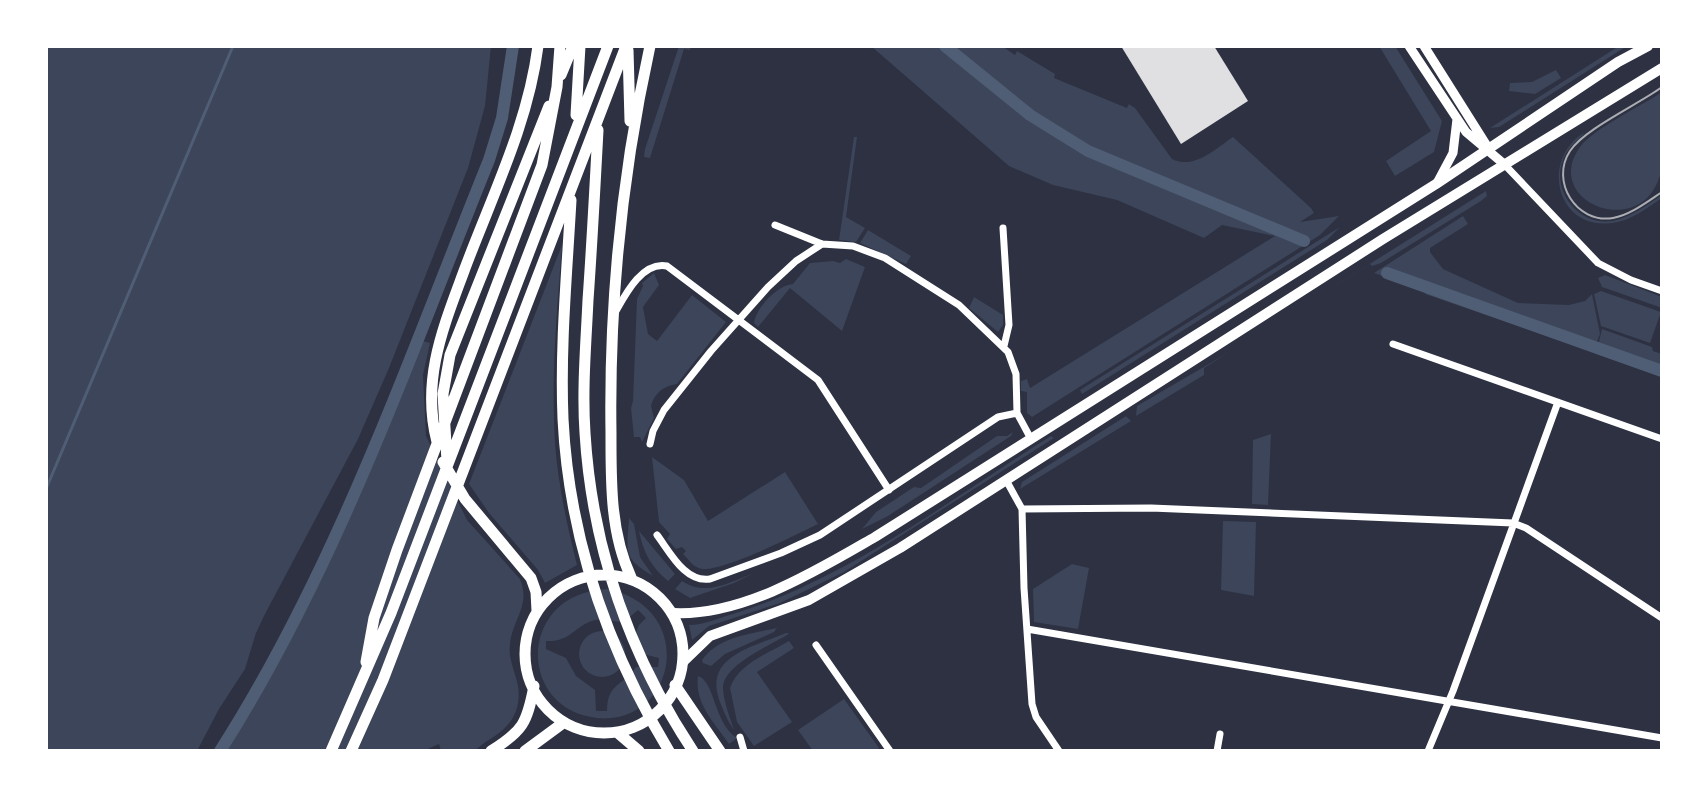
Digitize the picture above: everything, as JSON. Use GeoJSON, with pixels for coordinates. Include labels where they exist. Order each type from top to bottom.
{"type":"FeatureCollection","features":[{"type":"Feature","properties":{"kind":"main road"},"geometry":{"type":"LineString","coordinates":[[537,611],[536,592],[531,578],[465,499],[440,453],[430,391],[433,363],[447,318],[524,113],[538,46]]}},
{"type":"Feature","properties":{"kind":"main road"},"geometry":{"type":"LineString","coordinates":[[364,679],[374,618],[404,529],[542,165],[550,130],[560,46]]}},
{"type":"Feature","properties":{"kind":"main road"},"geometry":{"type":"LineString","coordinates":[[451,475],[446,456],[443,415],[447,367],[472,294],[573,46]]}},
{"type":"Feature","properties":{"kind":"main road"},"geometry":{"type":"LineString","coordinates":[[580,46],[563,357],[565,443],[571,494],[583,553],[615,648],[640,702],[669,751]]}},
{"type":"Feature","properties":{"kind":"main road"},"geometry":{"type":"LineString","coordinates":[[606,46],[585,376],[585,442],[592,502],[604,554],[636,648],[668,712],[693,751]]}},
{"type":"Feature","properties":{"kind":"main road"},"geometry":{"type":"LineString","coordinates":[[331,751],[364,679],[606,46]]}},
{"type":"Feature","properties":{"kind":"main road"},"geometry":{"type":"LineString","coordinates":[[627,46],[632,133]]}},
{"type":"Feature","properties":{"kind":"main road"},"geometry":{"type":"LineString","coordinates":[[352,750],[419,587],[627,46]]}},
{"type":"Feature","properties":{"kind":"main road"},"geometry":{"type":"LineString","coordinates":[[631,577],[622,559],[611,479],[610,374],[623,198],[632,133],[650,46]]}},
{"type":"Feature","properties":{"kind":"main road"},"geometry":{"type":"LineString","coordinates":[[674,613],[717,611],[777,589],[875,537],[1436,184],[1618,62],[1648,46]]}},
{"type":"Feature","properties":{"kind":"main road"},"geometry":{"type":"LineString","coordinates":[[682,663],[710,636],[809,600],[900,548],[1383,239],[1662,68]]}},
{"type":"Feature","properties":{"kind":"main road"},"geometry":{"type":"LineString","coordinates":[[602,574],[631,577],[656,592],[674,613],[682,637],[682,663],[666,701],[650,719],[618,733],[588,734],[563,723],[548,709],[534,686],[525,646],[537,611],[555,590],[570,582],[602,574]]}},
{"type":"Feature","properties":{"kind":"main road"},"geometry":{"type":"LineString","coordinates":[[675,685],[720,751]]}},
{"type":"Feature","properties":{"kind":"main road"},"geometry":{"type":"LineString","coordinates":[[491,751],[522,728],[534,686]]}},
{"type":"Feature","properties":{"kind":"main road"},"geometry":{"type":"LineString","coordinates":[[525,751],[563,723]]}},
{"type":"Feature","properties":{"kind":"main road"},"geometry":{"type":"LineString","coordinates":[[618,733],[639,751]]}},
{"type":"Feature","properties":{"kind":"street"},"geometry":{"type":"LineString","coordinates":[[1409,46],[1471,137],[1504,164],[1598,263],[1662,291]]}},
{"type":"Feature","properties":{"kind":"street"},"geometry":{"type":"LineString","coordinates":[[1424,46],[1488,149]]}},
{"type":"Feature","properties":{"kind":"street"},"geometry":{"type":"LineString","coordinates":[[1436,184],[1453,153],[1457,119]]}},
{"type":"Feature","properties":{"kind":"street"},"geometry":{"type":"LineString","coordinates":[[775,225],[822,244],[853,246],[900,266],[959,305],[1004,346],[1015,370],[1017,413],[1031,439]]}},
{"type":"Feature","properties":{"kind":"street"},"geometry":{"type":"LineString","coordinates":[[1003,228],[1009,325],[1004,346]]}},
{"type":"Feature","properties":{"kind":"street"},"geometry":{"type":"LineString","coordinates":[[650,444],[664,410],[737,321],[796,261],[822,244]]}},
{"type":"Feature","properties":{"kind":"street"},"geometry":{"type":"LineString","coordinates":[[613,316],[632,285],[655,266],[667,266],[818,380],[889,490]]}},
{"type":"Feature","properties":{"kind":"street"},"geometry":{"type":"LineString","coordinates":[[1393,344],[1662,439]]}},
{"type":"Feature","properties":{"kind":"street"},"geometry":{"type":"LineString","coordinates":[[1428,751],[1558,402]]}},
{"type":"Feature","properties":{"kind":"street"},"geometry":{"type":"LineString","coordinates":[[657,535],[689,575],[701,580],[710,579],[803,544],[998,417],[1017,413]]}},
{"type":"Feature","properties":{"kind":"street"},"geometry":{"type":"LineString","coordinates":[[1006,480],[1022,509],[1032,704],[1036,717],[1059,751]]}},
{"type":"Feature","properties":{"kind":"street"},"geometry":{"type":"LineString","coordinates":[[1022,509],[1151,508],[1513,523],[1526,528],[1662,618]]}},
{"type":"Feature","properties":{"kind":"street"},"geometry":{"type":"LineString","coordinates":[[1027,629],[1662,738]]}},
{"type":"Feature","properties":{"kind":"street"},"geometry":{"type":"LineString","coordinates":[[816,645],[890,751]]}},
{"type":"Feature","properties":{"kind":"street"},"geometry":{"type":"LineString","coordinates":[[1217,751],[1220,734]]}},
{"type":"Feature","properties":{"kind":"street"},"geometry":{"type":"LineString","coordinates":[[740,737],[744,751]]}},
{"type":"Feature","properties":{"kind":"shaded area"},"geometry":{"type":"Polygon","coordinates":[[[46,46],[491,46],[485,106],[468,168],[389,368],[358,439],[265,614],[245,669],[197,751],[46,751],[46,46]]]}},
{"type":"Feature","properties":{"kind":"shaded area"},"geometry":{"type":"Polygon","coordinates":[[[679,46],[691,46],[690,50],[684,49],[650,158],[644,157],[645,149],[679,46]]]}},
{"type":"Feature","properties":{"kind":"shaded area"},"geometry":{"type":"Polygon","coordinates":[[[871,46],[1002,46],[1015,55],[1017,51],[1055,74],[1054,78],[1127,108],[1129,104],[1135,108],[1172,159],[1180,162],[1196,160],[1233,137],[1311,208],[1314,213],[1300,222],[1339,216],[1320,235],[1032,417],[1027,413],[1027,392],[1021,391],[1021,381],[1027,379],[1030,388],[1275,236],[1222,225],[1204,238],[1117,200],[1053,185],[1009,166],[871,46]]]}},
{"type":"Feature","properties":{"kind":"shaded area"},"geometry":{"type":"Polygon","coordinates":[[[1379,46],[1395,46],[1442,121],[1434,152],[1395,176],[1386,161],[1431,131],[1379,46]]]}},
{"type":"Feature","properties":{"kind":"shaded area"},"geometry":{"type":"Polygon","coordinates":[[[1619,46],[1627,46],[1499,127],[1490,128],[1619,46]]]}},
{"type":"Feature","properties":{"kind":"shaded area"},"geometry":{"type":"Polygon","coordinates":[[[1556,70],[1561,78],[1535,94],[1509,91],[1510,83],[1532,82],[1556,70]]]}},
{"type":"Feature","properties":{"kind":"shaded area"},"geometry":{"type":"Polygon","coordinates":[[[1662,92],[1663,157],[1653,190],[1638,204],[1620,210],[1601,208],[1585,199],[1574,185],[1571,167],[1580,147],[1606,125],[1662,92]]]}},
{"type":"Feature","properties":{"kind":"shaded area"},"geometry":{"type":"Polygon","coordinates":[[[1585,132],[1567,151],[1560,172],[1565,194],[1579,212],[1600,221],[1612,221],[1632,214],[1662,195],[1662,198],[1619,222],[1593,223],[1578,216],[1567,205],[1561,191],[1559,175],[1562,159],[1571,144],[1585,132]]]}},
{"type":"Feature","properties":{"kind":"shaded area"},"geometry":{"type":"Polygon","coordinates":[[[854,137],[857,137],[846,217],[865,228],[856,242],[839,240],[854,137]]]}},
{"type":"Feature","properties":{"kind":"shaded area"},"geometry":{"type":"Polygon","coordinates":[[[1486,191],[1487,196],[1481,201],[1381,263],[1370,264],[1242,344],[1486,191]]]}},
{"type":"Feature","properties":{"kind":"shaded area"},"geometry":{"type":"Polygon","coordinates":[[[1463,216],[1468,224],[1430,248],[1443,269],[1518,303],[1569,305],[1585,301],[1592,294],[1600,334],[1593,352],[1425,294],[1426,291],[1374,273],[1463,216]]]}},
{"type":"Feature","properties":{"kind":"shaded area"},"geometry":{"type":"Polygon","coordinates":[[[1340,227],[1327,240],[1082,394],[1080,390],[1340,227]]]}},
{"type":"Feature","properties":{"kind":"shaded area"},"geometry":{"type":"Polygon","coordinates":[[[868,230],[911,256],[906,264],[860,243],[868,230]]]}},
{"type":"Feature","properties":{"kind":"shaded area"},"geometry":{"type":"Polygon","coordinates":[[[562,245],[554,368],[555,443],[563,504],[577,565],[545,583],[469,484],[562,245]]]}},
{"type":"Feature","properties":{"kind":"shaded area"},"geometry":{"type":"Polygon","coordinates":[[[846,259],[865,267],[842,331],[790,288],[758,327],[754,323],[768,298],[780,288],[793,284],[810,263],[840,263],[846,259]]]}},
{"type":"Feature","properties":{"kind":"shaded area"},"geometry":{"type":"Polygon","coordinates":[[[654,273],[659,285],[643,307],[648,334],[657,341],[692,295],[726,322],[677,384],[664,388],[655,397],[651,406],[654,418],[642,442],[640,437],[634,437],[631,408],[637,299],[642,283],[654,273]]]}},
{"type":"Feature","properties":{"kind":"shaded area"},"geometry":{"type":"Polygon","coordinates":[[[1605,275],[1662,297],[1662,308],[1602,287],[1598,278],[1605,275]]]}},
{"type":"Feature","properties":{"kind":"shaded area"},"geometry":{"type":"Polygon","coordinates":[[[1601,291],[1661,312],[1650,343],[1601,326],[1594,294],[1601,291]]]}},
{"type":"Feature","properties":{"kind":"shaded area"},"geometry":{"type":"Polygon","coordinates":[[[974,297],[1003,315],[1003,325],[998,332],[969,308],[974,297]]]}},
{"type":"Feature","properties":{"kind":"shaded area"},"geometry":{"type":"Polygon","coordinates":[[[1602,329],[1652,347],[1653,351],[1662,354],[1662,377],[1596,354],[1602,329]]]}},
{"type":"Feature","properties":{"kind":"shaded area"},"geometry":{"type":"Polygon","coordinates":[[[423,341],[430,343],[423,375],[426,436],[467,520],[520,579],[523,588],[524,597],[510,649],[519,695],[516,712],[502,731],[468,752],[441,751],[439,744],[423,751],[225,751],[283,655],[309,604],[358,498],[423,341]]]}},
{"type":"Feature","properties":{"kind":"shaded area"},"geometry":{"type":"Polygon","coordinates":[[[1231,351],[1204,368],[1204,375],[1136,416],[1137,406],[1231,351]]]}},
{"type":"Feature","properties":{"kind":"shaded area"},"geometry":{"type":"Polygon","coordinates":[[[1126,416],[1131,421],[1020,489],[1022,482],[1126,416]]]}},
{"type":"Feature","properties":{"kind":"shaded area"},"geometry":{"type":"Polygon","coordinates":[[[1013,432],[888,516],[862,529],[876,512],[914,487],[921,488],[997,436],[1007,436],[1013,432]]]}},
{"type":"Feature","properties":{"kind":"shaded area"},"geometry":{"type":"Polygon","coordinates":[[[1271,434],[1268,505],[1252,504],[1253,440],[1271,434]]]}},
{"type":"Feature","properties":{"kind":"shaded area"},"geometry":{"type":"Polygon","coordinates":[[[1051,436],[1054,438],[844,572],[780,603],[709,626],[692,640],[689,625],[736,613],[820,579],[899,535],[1051,436]]]}},
{"type":"Feature","properties":{"kind":"shaded area"},"geometry":{"type":"Polygon","coordinates":[[[652,457],[684,480],[708,521],[785,472],[818,524],[743,559],[712,568],[699,568],[683,554],[686,551],[682,547],[676,549],[667,539],[670,534],[659,522],[652,457]]]}},
{"type":"Feature","properties":{"kind":"shaded area"},"geometry":{"type":"Polygon","coordinates":[[[629,518],[634,524],[640,557],[653,576],[631,559],[629,518]]]}},
{"type":"Feature","properties":{"kind":"shaded area"},"geometry":{"type":"Polygon","coordinates":[[[1223,521],[1256,522],[1254,596],[1221,590],[1223,521]]]}},
{"type":"Feature","properties":{"kind":"shaded area"},"geometry":{"type":"Polygon","coordinates":[[[639,531],[675,574],[668,581],[649,559],[639,531]]]}},
{"type":"Feature","properties":{"kind":"shaded area"},"geometry":{"type":"Polygon","coordinates":[[[1072,564],[1089,568],[1078,629],[1034,622],[1033,589],[1072,564]]]}},
{"type":"Feature","properties":{"kind":"shaded area"},"geometry":{"type":"Polygon","coordinates":[[[754,573],[690,598],[675,589],[682,581],[691,586],[709,588],[754,573]]]}},
{"type":"Feature","properties":{"kind":"shaded area"},"geometry":{"type":"Polygon","coordinates":[[[608,589],[637,601],[656,619],[665,641],[666,664],[659,686],[645,704],[624,716],[597,718],[570,710],[552,695],[541,674],[538,652],[543,629],[556,609],[578,595],[608,589]],[[638,610],[624,622],[596,620],[566,637],[546,641],[546,649],[566,658],[576,676],[595,690],[596,711],[607,711],[612,690],[636,667],[658,667],[659,658],[643,654],[635,635],[646,618],[638,610]]]}},
{"type":"Feature","properties":{"kind":"shaded area"},"geometry":{"type":"Polygon","coordinates":[[[777,628],[725,654],[711,666],[703,663],[709,652],[726,641],[777,628]]]}},
{"type":"Feature","properties":{"kind":"shaded area"},"geometry":{"type":"Polygon","coordinates":[[[602,631],[618,638],[625,654],[618,670],[602,677],[586,670],[579,654],[586,638],[602,631]]]}},
{"type":"Feature","properties":{"kind":"shaded area"},"geometry":{"type":"Polygon","coordinates":[[[789,633],[739,664],[725,679],[724,698],[734,730],[724,713],[717,690],[717,676],[732,657],[789,633]]]}},
{"type":"Feature","properties":{"kind":"shaded area"},"geometry":{"type":"Polygon","coordinates":[[[789,641],[794,648],[757,672],[792,722],[754,746],[737,722],[730,688],[747,666],[789,641]]]}},
{"type":"Feature","properties":{"kind":"shaded area"},"geometry":{"type":"Polygon","coordinates":[[[698,676],[708,686],[729,732],[737,738],[729,744],[702,704],[698,676]]]}},
{"type":"Feature","properties":{"kind":"shaded area"},"geometry":{"type":"Polygon","coordinates":[[[844,699],[879,748],[875,751],[813,751],[798,730],[844,699]]]}},
{"type":"Feature","properties":{"kind":"building"},"geometry":{"type":"Polygon","coordinates":[[[1121,46],[1214,46],[1248,101],[1181,144],[1121,46]]]}},
{"type":"Feature","properties":{"kind":"waterway"},"geometry":{"type":"LineString","coordinates":[[46,489],[233,46]]}},
{"type":"Feature","properties":{"kind":"waterway"},"geometry":{"type":"LineString","coordinates":[[220,751],[300,610],[368,462],[489,160],[502,118],[513,46]]}},
{"type":"Feature","properties":{"kind":"waterway"},"geometry":{"type":"LineString","coordinates":[[945,46],[1030,115],[1088,151],[1304,241]]}},
{"type":"Feature","properties":{"kind":"waterway"},"geometry":{"type":"LineString","coordinates":[[1387,273],[1662,371]]}},
{"type":"Feature","properties":{"kind":"tram line"},"geometry":{"type":"LineString","coordinates":[[1662,87],[1587,134],[1570,151],[1563,175],[1570,198],[1588,214],[1600,218],[1626,214],[1662,192]]}}]}
